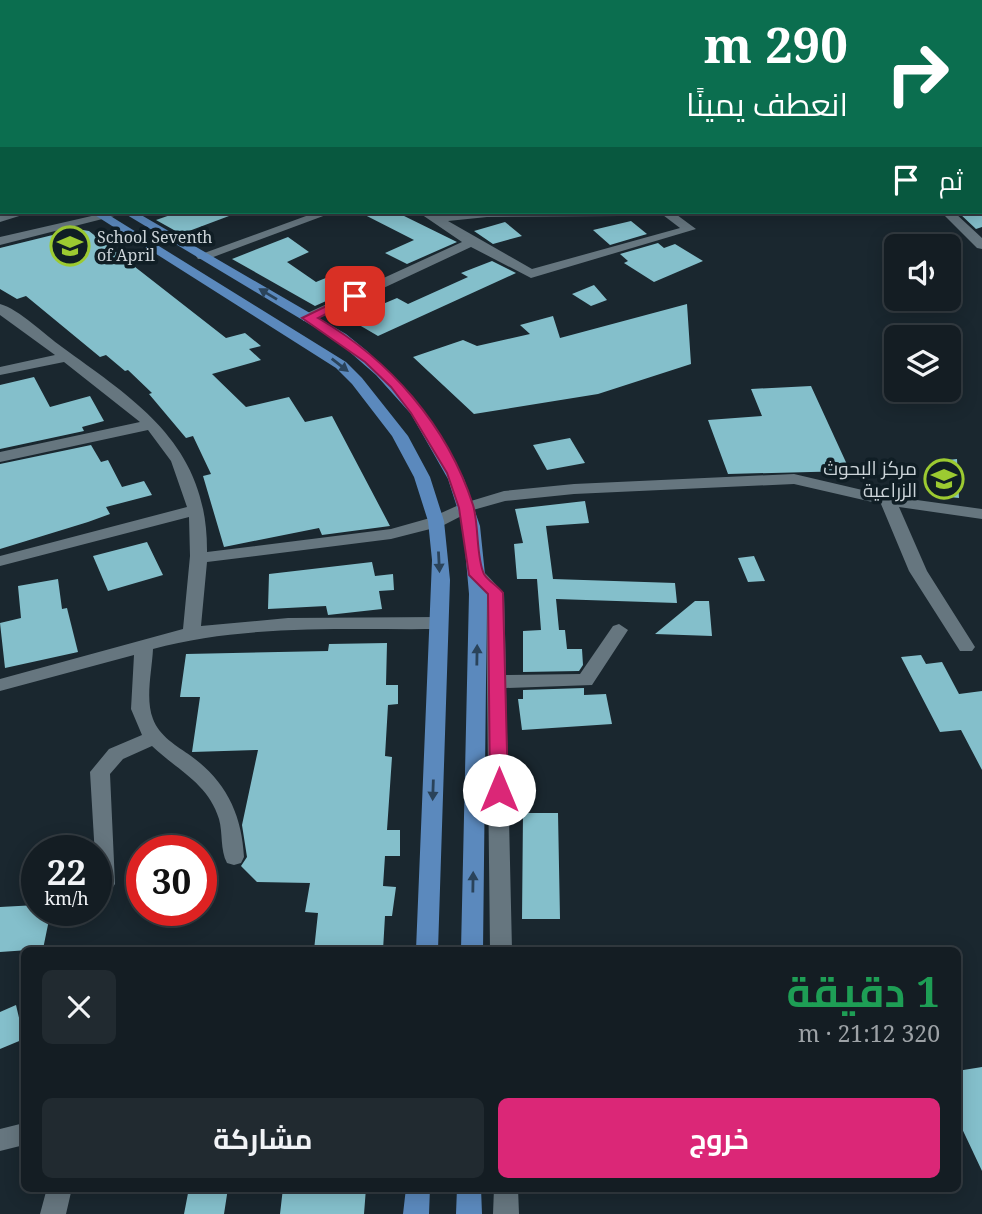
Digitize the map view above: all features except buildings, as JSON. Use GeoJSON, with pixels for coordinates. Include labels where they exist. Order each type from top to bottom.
{"type":"FeatureCollection","features":[{"type":"Feature","properties":{"kind":"main road"},"geometry":{"type":"LineString","coordinates":[[100,214],[314,346],[356,379],[382,409],[415,462],[436,522],[439,623],[427,947]]}},
{"type":"Feature","properties":{"kind":"main road"},"geometry":{"type":"LineString","coordinates":[[130,214],[341,337],[396,384],[437,441],[467,508],[477,575],[472,947]]}},
{"type":"Feature","properties":{"kind":"main road"},"geometry":{"type":"LineString","coordinates":[[416,1214],[418,1192]]}},
{"type":"Feature","properties":{"kind":"main road"},"geometry":{"type":"LineString","coordinates":[[469,1192],[469,1214]]}},
{"type":"Feature","properties":{"kind":"street"},"geometry":{"type":"LineString","coordinates":[[0,218],[17,214]]}},
{"type":"Feature","properties":{"kind":"street"},"geometry":{"type":"LineString","coordinates":[[0,230],[74,214]]}},
{"type":"Feature","properties":{"kind":"street"},"geometry":{"type":"LineString","coordinates":[[0,241],[100,214]]}},
{"type":"Feature","properties":{"kind":"street"},"geometry":{"type":"LineString","coordinates":[[203,256],[322,214]]}},
{"type":"Feature","properties":{"kind":"street"},"geometry":{"type":"LineString","coordinates":[[428,214],[471,242],[531,274],[690,229],[668,214]]}},
{"type":"Feature","properties":{"kind":"street"},"geometry":{"type":"LineString","coordinates":[[437,219],[463,214]]}},
{"type":"Feature","properties":{"kind":"street"},"geometry":{"type":"LineString","coordinates":[[949,214],[982,245]]}},
{"type":"Feature","properties":{"kind":"street"},"geometry":{"type":"LineString","coordinates":[[309,318],[471,242]]}},
{"type":"Feature","properties":{"kind":"street"},"geometry":{"type":"LineString","coordinates":[[0,307],[128,400],[152,424],[184,468],[196,510],[199,558],[191,633]]}},
{"type":"Feature","properties":{"kind":"street"},"geometry":{"type":"LineString","coordinates":[[0,371],[67,357]]}},
{"type":"Feature","properties":{"kind":"street"},"geometry":{"type":"LineString","coordinates":[[0,457],[152,424]]}},
{"type":"Feature","properties":{"kind":"street"},"geometry":{"type":"LineString","coordinates":[[199,558],[363,538],[436,522],[467,508],[524,493],[743,479],[794,479],[888,501],[982,513]]}},
{"type":"Feature","properties":{"kind":"street"},"geometry":{"type":"LineString","coordinates":[[888,501],[918,571],[966,647]]}},
{"type":"Feature","properties":{"kind":"street"},"geometry":{"type":"LineString","coordinates":[[0,561],[196,510]]}},
{"type":"Feature","properties":{"kind":"street"},"geometry":{"type":"LineString","coordinates":[[477,575],[495,593],[501,947]]}},
{"type":"Feature","properties":{"kind":"street"},"geometry":{"type":"LineString","coordinates":[[0,685],[191,633],[288,624],[439,623]]}},
{"type":"Feature","properties":{"kind":"street"},"geometry":{"type":"LineString","coordinates":[[498,682],[585,680],[619,630]]}},
{"type":"Feature","properties":{"kind":"street"},"geometry":{"type":"LineString","coordinates":[[144,644],[140,709],[153,738],[195,769],[220,798],[232,826],[234,857]]}},
{"type":"Feature","properties":{"kind":"street"},"geometry":{"type":"LineString","coordinates":[[102,835],[100,772],[116,754],[153,738]]}},
{"type":"Feature","properties":{"kind":"street"},"geometry":{"type":"LineString","coordinates":[[0,1140],[21,1135]]}},
{"type":"Feature","properties":{"kind":"street"},"geometry":{"type":"LineString","coordinates":[[53,1214],[59,1192]]}},
{"type":"Feature","properties":{"kind":"street"},"geometry":{"type":"LineString","coordinates":[[506,1192],[506,1214]]}},
{"type":"Feature","properties":{"kind":"place","name":"School Seventh of April"},"geometry":{"type":"Point","coordinates":[70,246]}},
{"type":"Feature","properties":{"kind":"place","name":"مركز البحوث الزراعية"},"geometry":{"type":"Point","coordinates":[944,479]}},
{"type":"Feature","properties":{"kind":"route"},"geometry":{"type":"LineString","coordinates":[[355,296],[309,318],[370,359],[396,384],[437,441],[454,473],[467,508],[477,575],[495,593],[499,790]]}}]}
